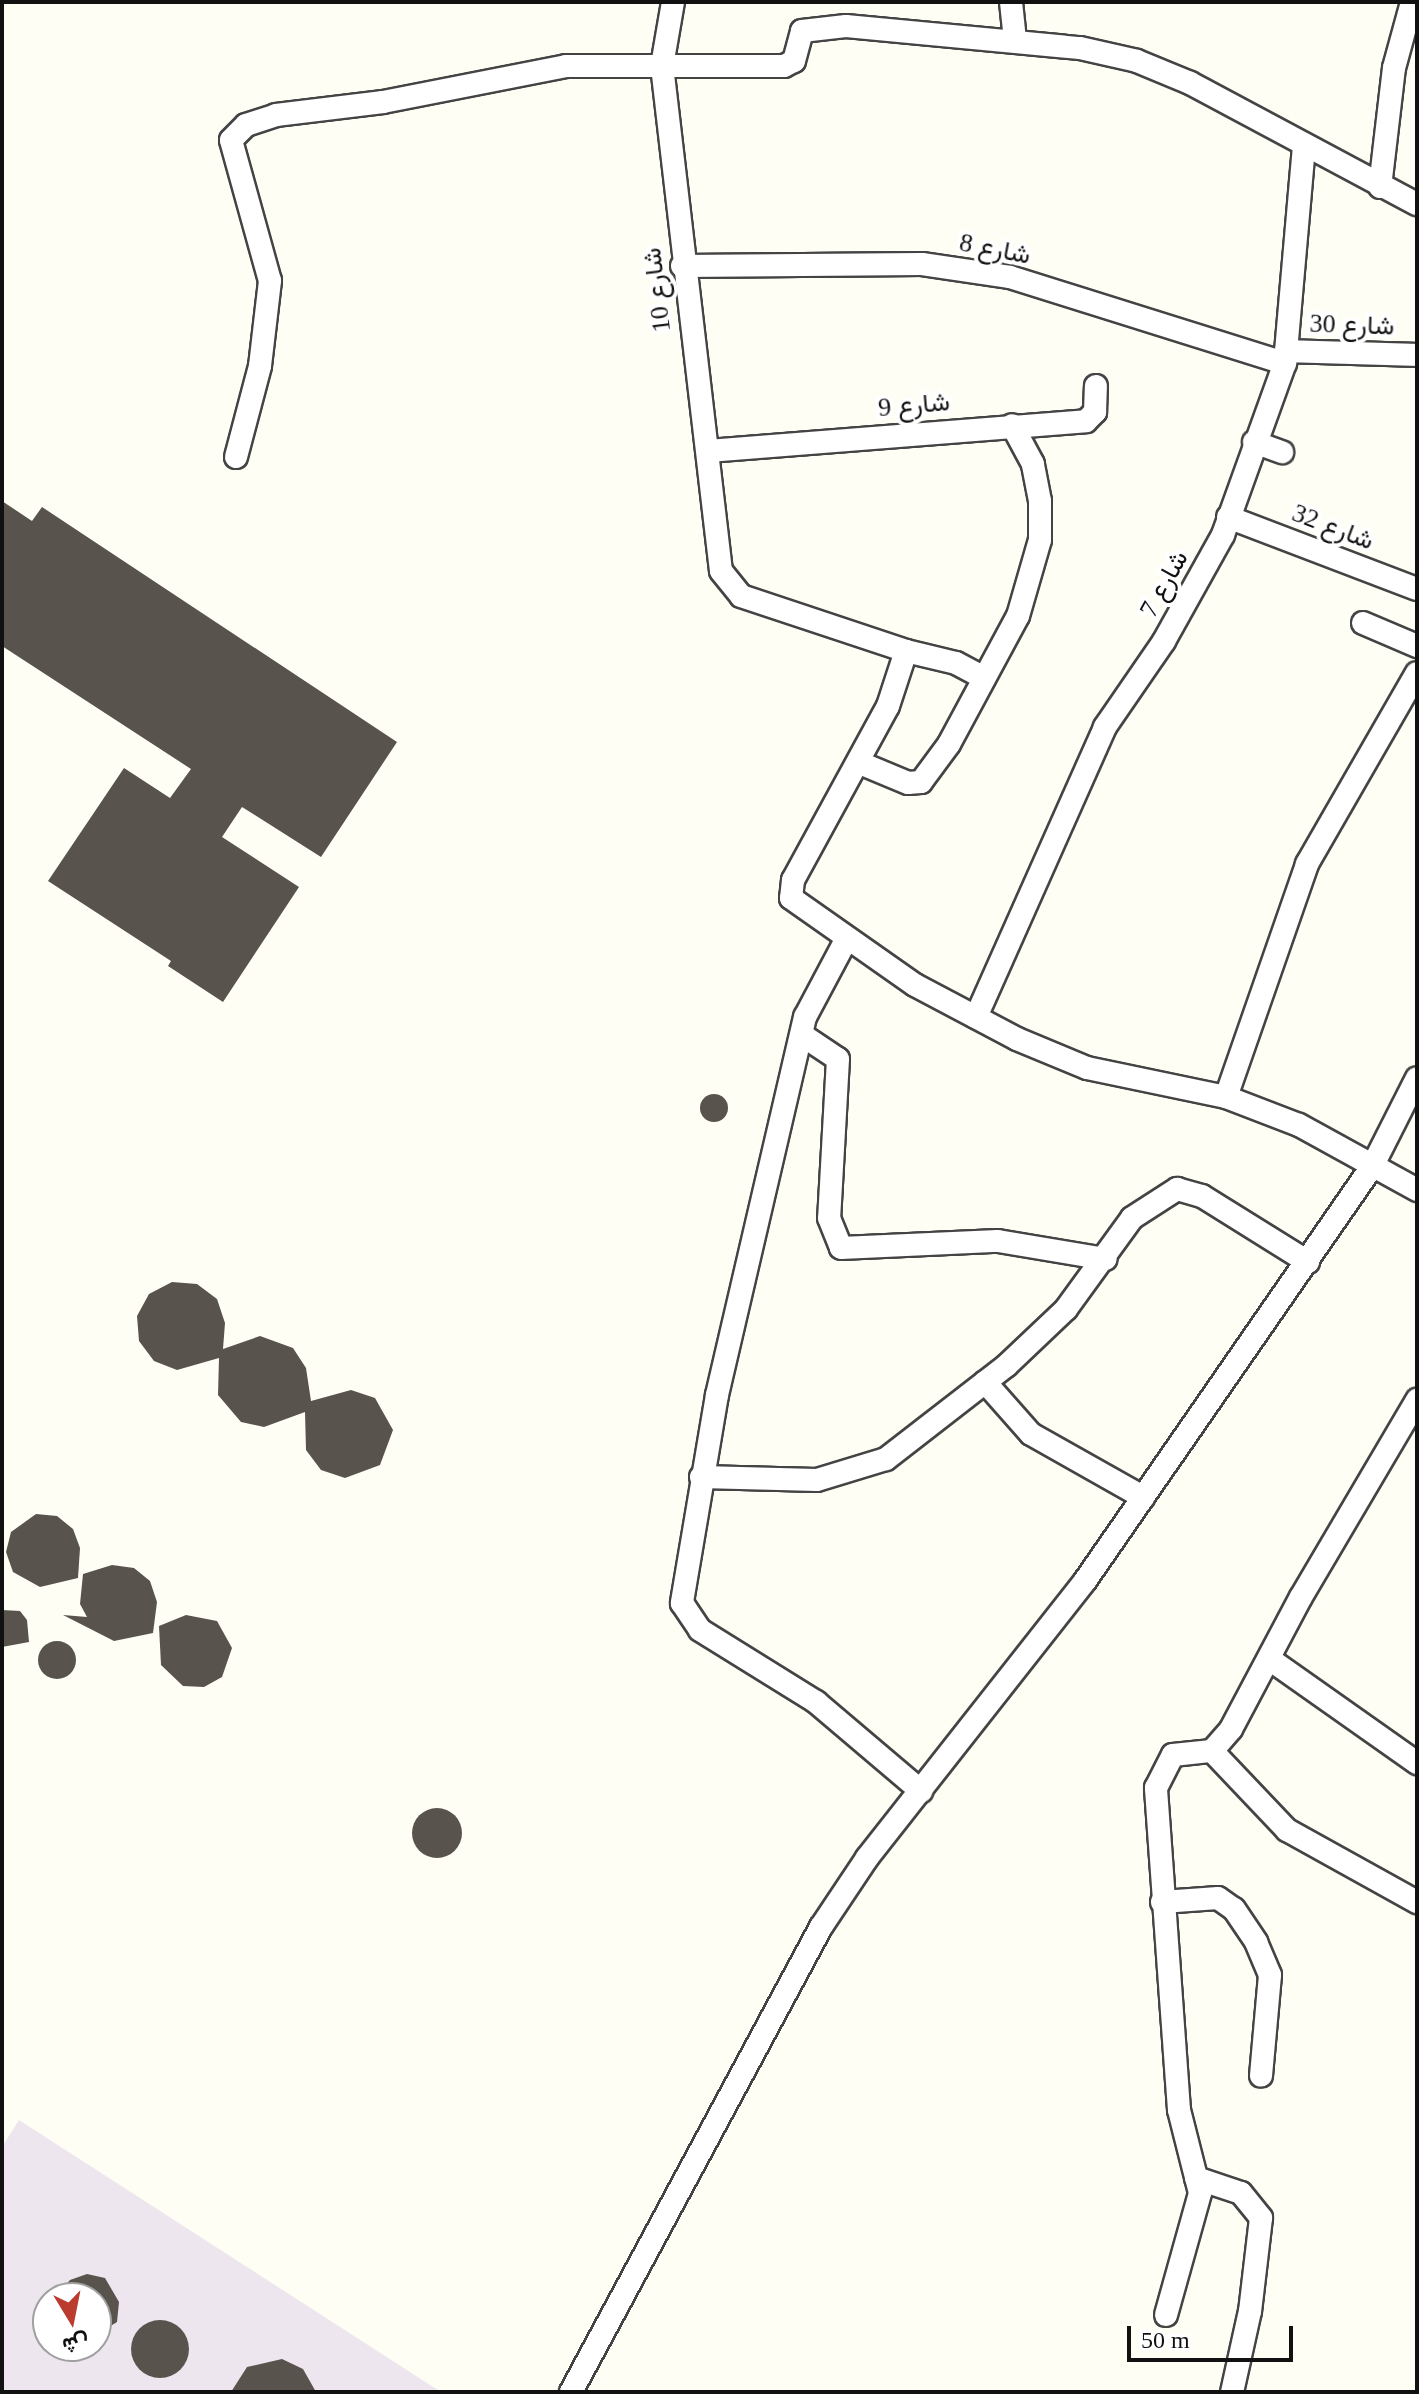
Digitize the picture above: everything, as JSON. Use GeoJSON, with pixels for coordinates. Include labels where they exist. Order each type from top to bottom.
{"type":"FeatureCollection","features":[{"type":"Feature","properties":{"kind":"street","name":"شارع 10"},"geometry":{"type":"LineString","coordinates":[[673,2],[662,66],[682,266],[721,571],[741,596],[906,651]]}},
{"type":"Feature","properties":{"kind":"street"},"geometry":{"type":"LineString","coordinates":[[830,25],[833,2]]}},
{"type":"Feature","properties":{"kind":"street"},"geometry":{"type":"LineString","coordinates":[[1011,2],[1015,41]]}},
{"type":"Feature","properties":{"kind":"street"},"geometry":{"type":"LineString","coordinates":[[1380,187],[1394,68],[1412,2]]}},
{"type":"Feature","properties":{"kind":"street"},"geometry":{"type":"LineString","coordinates":[[236,457],[260,366],[270,304],[270,281],[231,148],[236,132],[276,115],[383,102],[566,66],[784,66],[794,61],[802,31],[830,25],[1015,41],[1137,61],[1190,83],[1304,147],[1417,204]]}},
{"type":"Feature","properties":{"kind":"street","name":"شارع 7"},"geometry":{"type":"LineString","coordinates":[[976,1017],[1105,727],[1191,596],[1228,517],[1285,357],[1304,147]]}},
{"type":"Feature","properties":{"kind":"street","name":"شارع 8"},"geometry":{"type":"LineString","coordinates":[[682,266],[922,264],[1010,277],[1285,357]]}},
{"type":"Feature","properties":{"kind":"street","name":"شارع 30"},"geometry":{"type":"LineString","coordinates":[[1285,357],[1417,355]]}},
{"type":"Feature","properties":{"kind":"street","name":"شارع 9"},"geometry":{"type":"LineString","coordinates":[[708,451],[1090,420],[1096,386]]}},
{"type":"Feature","properties":{"kind":"street"},"geometry":{"type":"LineString","coordinates":[[860,763],[908,783],[921,782],[1018,616],[1040,540],[1033,464],[1012,425]]}},
{"type":"Feature","properties":{"kind":"street"},"geometry":{"type":"LineString","coordinates":[[1254,442],[1282,452]]}},
{"type":"Feature","properties":{"kind":"street","name":"شارع 32"},"geometry":{"type":"LineString","coordinates":[[1228,517],[1417,589]]}},
{"type":"Feature","properties":{"kind":"street"},"geometry":{"type":"LineString","coordinates":[[1363,623],[1417,646]]}},
{"type":"Feature","properties":{"kind":"street"},"geometry":{"type":"LineString","coordinates":[[984,678],[956,663],[906,651],[899,682],[860,763],[790,890],[801,910],[976,1017],[1087,1068],[1226,1097],[1299,1125],[1417,1190]]}},
{"type":"Feature","properties":{"kind":"street"},"geometry":{"type":"LineString","coordinates":[[1226,1097],[1307,864],[1417,673]]}},
{"type":"Feature","properties":{"kind":"street"},"geometry":{"type":"LineString","coordinates":[[846,940],[813,994],[802,1035],[701,1477],[682,1589],[687,1617],[738,1658],[816,1702],[921,1791]]}},
{"type":"Feature","properties":{"kind":"street"},"geometry":{"type":"LineString","coordinates":[[802,1035],[838,1059],[829,1218],[841,1248],[998,1241],[1105,1259]]}},
{"type":"Feature","properties":{"kind":"street"},"geometry":{"type":"LineString","coordinates":[[571,2392],[791,1975],[867,1858],[1085,1581],[1308,1262],[1373,1165],[1417,1078]]}},
{"type":"Feature","properties":{"kind":"street"},"geometry":{"type":"LineString","coordinates":[[701,1477],[786,1483],[850,1472],[886,1459],[985,1382],[1066,1309],[1132,1218],[1177,1189],[1202,1196],[1308,1262]]}},
{"type":"Feature","properties":{"kind":"street"},"geometry":{"type":"LineString","coordinates":[[985,1382],[1031,1434],[1143,1497]]}},
{"type":"Feature","properties":{"kind":"street"},"geometry":{"type":"LineString","coordinates":[[1166,2315],[1196,2220],[1196,2178],[1179,2110],[1156,1788],[1162,1769],[1173,1755],[1212,1751],[1231,1729],[1271,1660],[1301,1597],[1417,1400]]}},
{"type":"Feature","properties":{"kind":"street"},"geometry":{"type":"LineString","coordinates":[[1271,1660],[1417,1763]]}},
{"type":"Feature","properties":{"kind":"street"},"geometry":{"type":"LineString","coordinates":[[1212,1751],[1287,1830],[1417,1902]]}},
{"type":"Feature","properties":{"kind":"street"},"geometry":{"type":"LineString","coordinates":[[1162,1902],[1218,1898],[1234,1909],[1256,1942],[1270,1975],[1261,2076]]}},
{"type":"Feature","properties":{"kind":"street"},"geometry":{"type":"LineString","coordinates":[[1196,2178],[1241,2193],[1261,2218],[1252,2299],[1232,2392]]}},
{"type":"Feature","properties":{"kind":"shaded area"},"geometry":{"type":"Polygon","coordinates":[[[19,2120],[441,2392],[2,2392],[2,2147],[19,2120]]]}},
{"type":"Feature","properties":{"kind":"building"},"geometry":{"type":"Polygon","coordinates":[[[2,501],[32,521],[42,507],[397,742],[321,857],[242,807],[222,837],[299,887],[223,1002],[168,966],[171,961],[48,881],[124,768],[170,798],[191,769],[2,646],[2,501]]]}},
{"type":"Feature","properties":{"kind":"building"},"geometry":{"type":"Polygon","coordinates":[[[714,1094],[724,1098],[728,1108],[724,1118],[714,1122],[704,1118],[700,1108],[704,1098],[714,1094]]]}},
{"type":"Feature","properties":{"kind":"building"},"geometry":{"type":"Polygon","coordinates":[[[172,1282],[197,1284],[217,1299],[225,1323],[223,1349],[260,1336],[293,1348],[306,1368],[311,1401],[351,1390],[375,1398],[393,1430],[380,1465],[345,1478],[321,1470],[306,1450],[305,1412],[264,1427],[241,1422],[218,1395],[219,1358],[177,1370],[154,1361],[139,1341],[137,1316],[149,1294],[172,1282]]]}},
{"type":"Feature","properties":{"kind":"building"},"geometry":{"type":"Polygon","coordinates":[[[36,1514],[57,1516],[73,1529],[80,1548],[78,1578],[40,1587],[13,1572],[6,1552],[11,1532],[36,1514]]]}},
{"type":"Feature","properties":{"kind":"building"},"geometry":{"type":"Polygon","coordinates":[[[112,1565],[134,1568],[150,1581],[157,1602],[153,1633],[114,1641],[63,1615],[87,1617],[80,1604],[83,1574],[112,1565]]]}},
{"type":"Feature","properties":{"kind":"building"},"geometry":{"type":"Polygon","coordinates":[[[2,1610],[20,1611],[27,1620],[29,1642],[2,1647],[2,1610]]]}},
{"type":"Feature","properties":{"kind":"building"},"geometry":{"type":"Polygon","coordinates":[[[186,1615],[217,1621],[232,1648],[222,1677],[204,1687],[183,1686],[161,1665],[159,1626],[186,1615]]]}},
{"type":"Feature","properties":{"kind":"building"},"geometry":{"type":"Polygon","coordinates":[[[57,1641],[70,1647],[76,1660],[70,1673],[57,1679],[44,1673],[38,1660],[44,1647],[57,1641]]]}},
{"type":"Feature","properties":{"kind":"building"},"geometry":{"type":"Polygon","coordinates":[[[437,1808],[454,1816],[462,1833],[454,1850],[437,1858],[420,1850],[412,1833],[420,1816],[437,1808]]]}},
{"type":"Feature","properties":{"kind":"building"},"geometry":{"type":"Polygon","coordinates":[[[87,2274],[105,2278],[107,2282],[68,2282],[87,2274]]]}},
{"type":"Feature","properties":{"kind":"building"},"geometry":{"type":"Polygon","coordinates":[[[112,2290],[119,2302],[117,2322],[112,2325],[112,2290]]]}},
{"type":"Feature","properties":{"kind":"building"},"geometry":{"type":"Polygon","coordinates":[[[160,2320],[181,2328],[189,2349],[181,2370],[160,2378],[139,2370],[131,2349],[139,2328],[160,2320]]]}},
{"type":"Feature","properties":{"kind":"building"},"geometry":{"type":"Polygon","coordinates":[[[282,2359],[303,2369],[316,2392],[231,2392],[247,2367],[282,2359]]]}}]}
